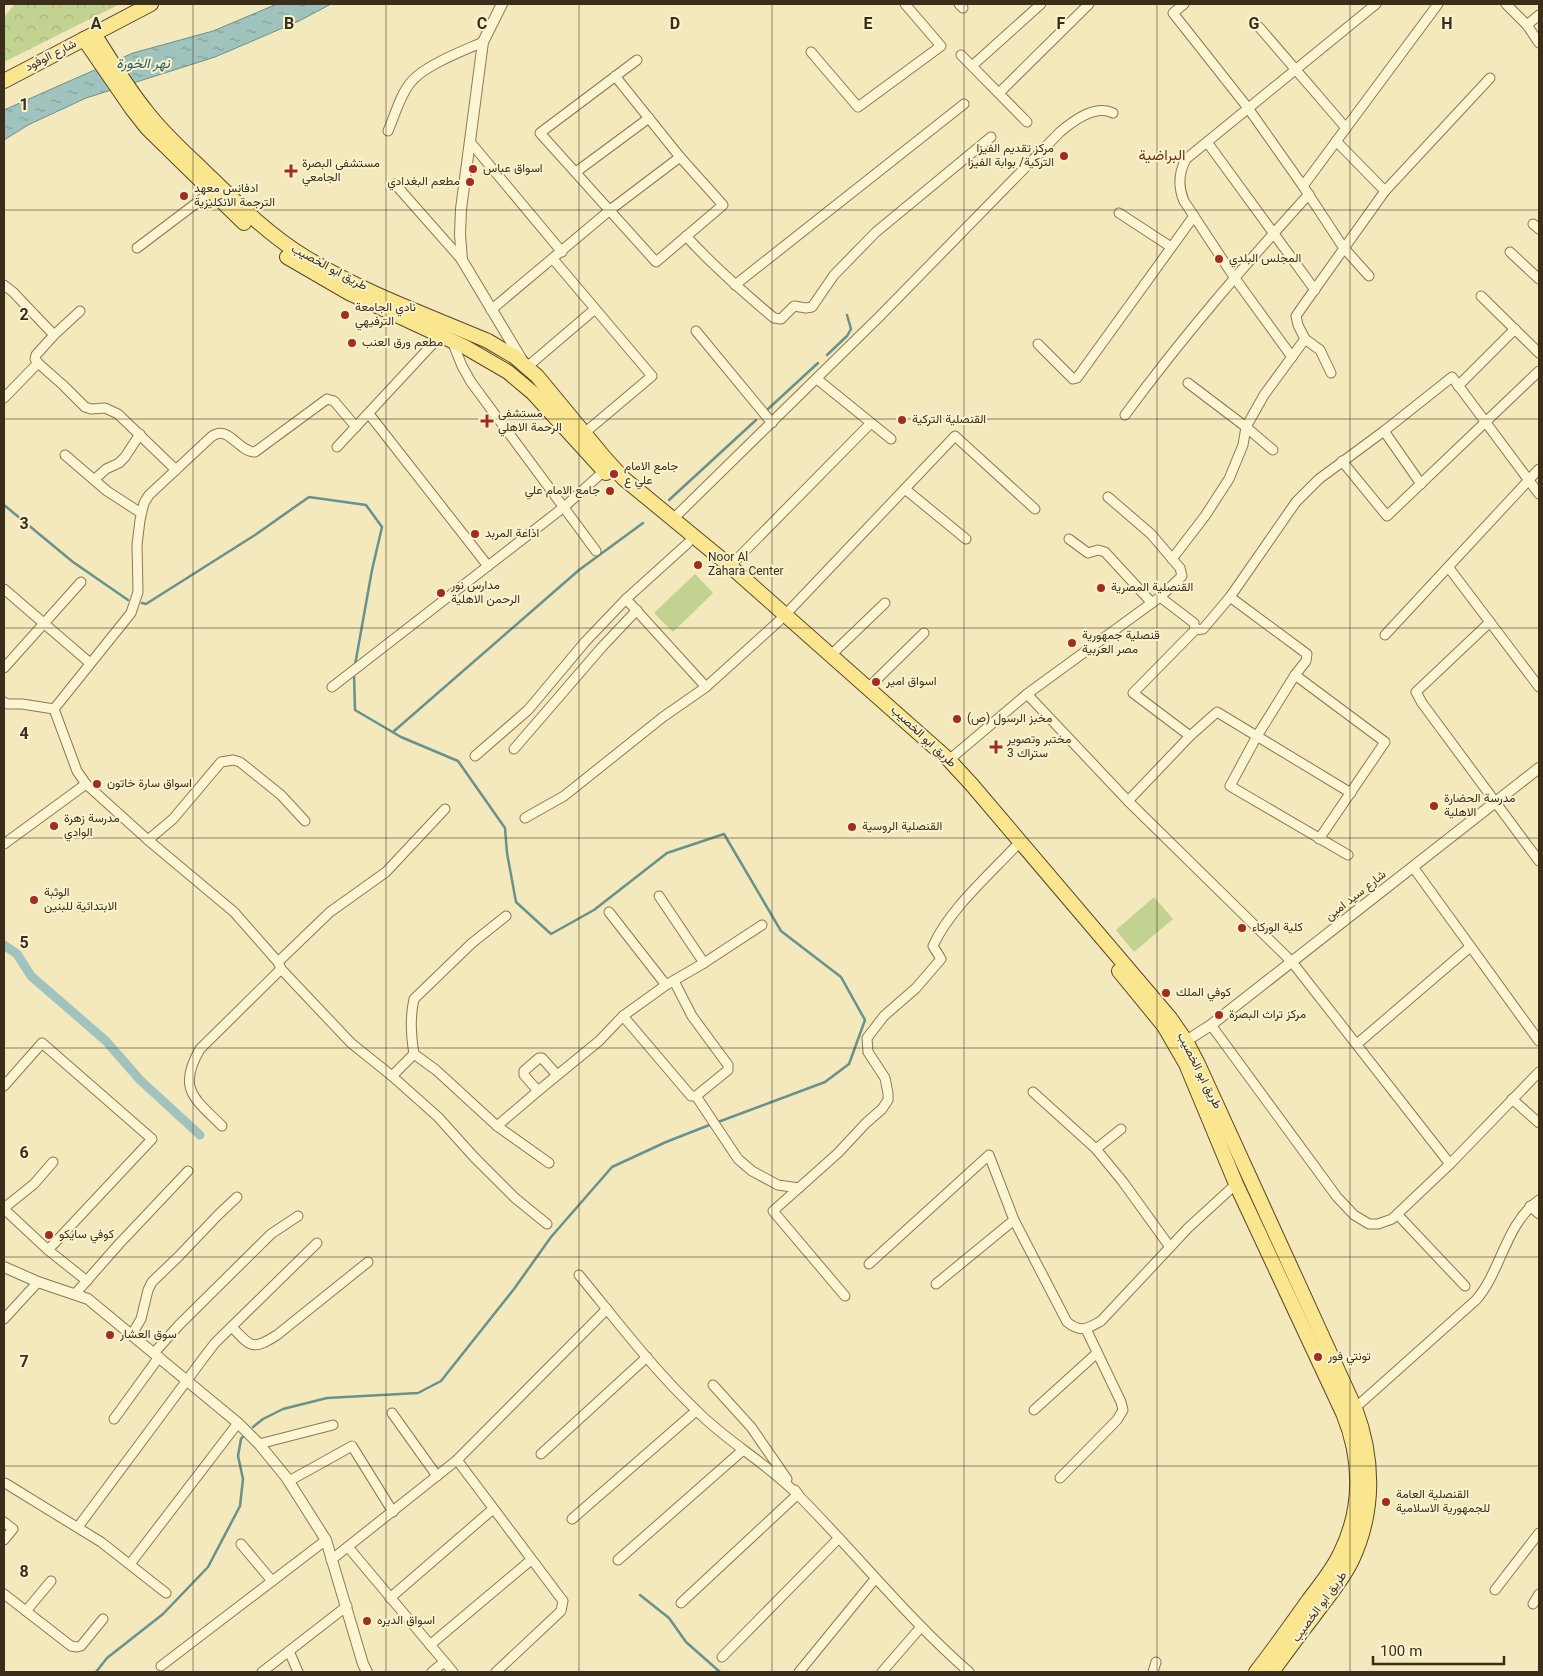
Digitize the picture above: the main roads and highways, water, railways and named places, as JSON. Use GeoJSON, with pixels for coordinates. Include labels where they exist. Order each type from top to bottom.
{"type":"FeatureCollection","features":[{"type":"Feature","properties":{"kind":"main road","name":"شارع الوفود"},"geometry":{"type":"LineString","coordinates":[[4,81],[151,4]]}},
{"type":"Feature","properties":{"kind":"main road","name":"طريق ابو الخصيب"},"geometry":{"type":"LineString","coordinates":[[89,36],[151,133],[247,226],[276,249],[300,266],[351,288],[488,341],[515,357],[527,367],[545,386],[604,471],[688,543],[831,656],[949,760],[1155,1014],[1172,1038],[1186,1064],[1236,1184],[1270,1240],[1355,1408],[1369,1458],[1370,1493],[1364,1528],[1352,1560],[1343,1576],[1272,1672]]}},
{"type":"Feature","properties":{"kind":"main road","name":"طريق ابو الخصيب"},"geometry":{"type":"LineString","coordinates":[[125,90],[162,130],[253,219],[299,254],[351,288],[480,354],[508,372],[616,471],[730,566],[782,618],[935,757],[963,786],[1015,847],[1153,996],[1186,1041],[1198,1064],[1346,1420],[1357,1459],[1358,1484],[1352,1524],[1340,1554],[1332,1568],[1256,1672]]}},
{"type":"Feature","properties":{"kind":"water","name":"نهر الخورة"},"geometry":{"type":"Polygon","coordinates":[[[277,4],[331,4],[299,21],[215,57],[86,98],[28,125],[4,140],[4,110],[133,53],[213,31],[277,4]]]}},
{"type":"Feature","properties":{"kind":"waterway"},"geometry":{"type":"LineString","coordinates":[[827,355],[847,336],[851,329],[847,315]]}},
{"type":"Feature","properties":{"kind":"waterway"},"geometry":{"type":"LineString","coordinates":[[768,409],[818,363]]}},
{"type":"Feature","properties":{"kind":"waterway"},"geometry":{"type":"LineString","coordinates":[[669,500],[756,420]]}},
{"type":"Feature","properties":{"kind":"waterway"},"geometry":{"type":"LineString","coordinates":[[142,603],[146,604],[255,535],[309,497],[366,505],[382,527],[372,570],[355,665]]}},
{"type":"Feature","properties":{"kind":"waterway"},"geometry":{"type":"LineString","coordinates":[[4,505],[73,562],[128,600]]}},
{"type":"Feature","properties":{"kind":"waterway"},"geometry":{"type":"LineString","coordinates":[[393,732],[579,570],[643,523]]}},
{"type":"Feature","properties":{"kind":"waterway"},"geometry":{"type":"LineString","coordinates":[[354,673],[355,710],[401,737],[458,761],[505,828],[507,853],[516,902],[551,934],[594,910],[667,853],[724,834],[781,931],[841,977],[865,1020],[849,1064],[825,1082],[718,1122]]}},
{"type":"Feature","properties":{"kind":"waterway"},"geometry":{"type":"LineString","coordinates":[[4,945],[17,954],[31,976],[106,1041],[140,1080],[200,1135]]}},
{"type":"Feature","properties":{"kind":"waterway"},"geometry":{"type":"LineString","coordinates":[[253,1427],[263,1419],[283,1409],[327,1398],[418,1393],[441,1381],[514,1289],[551,1237],[612,1167],[666,1142],[712,1124]]}},
{"type":"Feature","properties":{"kind":"waterway"},"geometry":{"type":"LineString","coordinates":[[96,1672],[107,1658],[163,1614],[208,1567],[240,1506],[243,1479],[238,1456],[241,1439],[244,1435]]}},
{"type":"Feature","properties":{"kind":"waterway"},"geometry":{"type":"LineString","coordinates":[[640,1595],[669,1618],[686,1642],[720,1672]]}},
{"type":"Feature","properties":{"kind":"place","name":"مركز تقديم الفيزا التركية/ بوابة الفيزا"},"geometry":{"type":"Point","coordinates":[1064,156]}},
{"type":"Feature","properties":{"kind":"place","name":"اسواق عباس"},"geometry":{"type":"Point","coordinates":[473,169]}},
{"type":"Feature","properties":{"kind":"place","name":"مستشفى البصرة الجامعي"},"geometry":{"type":"Point","coordinates":[291,171]}},
{"type":"Feature","properties":{"kind":"place","name":"مطعم البغدادي"},"geometry":{"type":"Point","coordinates":[470,182]}},
{"type":"Feature","properties":{"kind":"place","name":"ادفانس معهد الترجمة الانكليزية"},"geometry":{"type":"Point","coordinates":[184,196]}},
{"type":"Feature","properties":{"kind":"place","name":"المجلس البلدي"},"geometry":{"type":"Point","coordinates":[1219,259]}},
{"type":"Feature","properties":{"kind":"place","name":"نادي الجامعة الترفيهي"},"geometry":{"type":"Point","coordinates":[345,315]}},
{"type":"Feature","properties":{"kind":"place","name":"مطعم ورق العنب"},"geometry":{"type":"Point","coordinates":[352,343]}},
{"type":"Feature","properties":{"kind":"place","name":"القنصلية التركية"},"geometry":{"type":"Point","coordinates":[902,420]}},
{"type":"Feature","properties":{"kind":"place","name":"مستشفى الرحمة الاهلي"},"geometry":{"type":"Point","coordinates":[487,421]}},
{"type":"Feature","properties":{"kind":"place","name":"جامع الامام علي ع"},"geometry":{"type":"Point","coordinates":[614,474]}},
{"type":"Feature","properties":{"kind":"place","name":"جامع الامام علي"},"geometry":{"type":"Point","coordinates":[610,491]}},
{"type":"Feature","properties":{"kind":"place","name":"اذاعة المربد"},"geometry":{"type":"Point","coordinates":[475,534]}},
{"type":"Feature","properties":{"kind":"place","name":"Noor Al Zahara Center"},"geometry":{"type":"Point","coordinates":[698,565]}},
{"type":"Feature","properties":{"kind":"place","name":"القنصلية المصرية"},"geometry":{"type":"Point","coordinates":[1101,588]}},
{"type":"Feature","properties":{"kind":"place","name":"مدارس نور الرحمن الاهلية"},"geometry":{"type":"Point","coordinates":[441,593]}},
{"type":"Feature","properties":{"kind":"place","name":"قنصلية جمهورية مصر العربية"},"geometry":{"type":"Point","coordinates":[1072,643]}},
{"type":"Feature","properties":{"kind":"place","name":"اسواق امير"},"geometry":{"type":"Point","coordinates":[876,682]}},
{"type":"Feature","properties":{"kind":"place","name":"مخبز الرسول (ص)"},"geometry":{"type":"Point","coordinates":[957,719]}},
{"type":"Feature","properties":{"kind":"place","name":"مختبر وتصوير ستراك 3"},"geometry":{"type":"Point","coordinates":[996,747]}},
{"type":"Feature","properties":{"kind":"place","name":"اسواق سارة خاتون"},"geometry":{"type":"Point","coordinates":[97,784]}},
{"type":"Feature","properties":{"kind":"place","name":"مدرسة الحضارة الاهلية"},"geometry":{"type":"Point","coordinates":[1434,806]}},
{"type":"Feature","properties":{"kind":"place","name":"مدرسة زهرة الوادي"},"geometry":{"type":"Point","coordinates":[54,826]}},
{"type":"Feature","properties":{"kind":"place","name":"القنصلية الروسية"},"geometry":{"type":"Point","coordinates":[852,827]}},
{"type":"Feature","properties":{"kind":"place","name":"الوثبة الابتدائية للبنين"},"geometry":{"type":"Point","coordinates":[34,900]}},
{"type":"Feature","properties":{"kind":"place","name":"كلية الوركاء"},"geometry":{"type":"Point","coordinates":[1242,928]}},
{"type":"Feature","properties":{"kind":"place","name":"كوفي الملك"},"geometry":{"type":"Point","coordinates":[1166,993]}},
{"type":"Feature","properties":{"kind":"place","name":"مركز تراث البصرة"},"geometry":{"type":"Point","coordinates":[1219,1015]}},
{"type":"Feature","properties":{"kind":"place","name":"كوفي سايكو"},"geometry":{"type":"Point","coordinates":[49,1235]}},
{"type":"Feature","properties":{"kind":"place","name":"سوق العشار"},"geometry":{"type":"Point","coordinates":[110,1335]}},
{"type":"Feature","properties":{"kind":"place","name":"تونتي فور"},"geometry":{"type":"Point","coordinates":[1318,1357]}},
{"type":"Feature","properties":{"kind":"place","name":"القنصلية العامة للجمهورية الاسلامية"},"geometry":{"type":"Point","coordinates":[1386,1502]}},
{"type":"Feature","properties":{"kind":"place","name":"اسواق الديره"},"geometry":{"type":"Point","coordinates":[367,1621]}},
{"type":"Feature","properties":{"kind":"district","name":"البراضية"},"geometry":{"type":"Point","coordinates":[1162,156]}}]}
